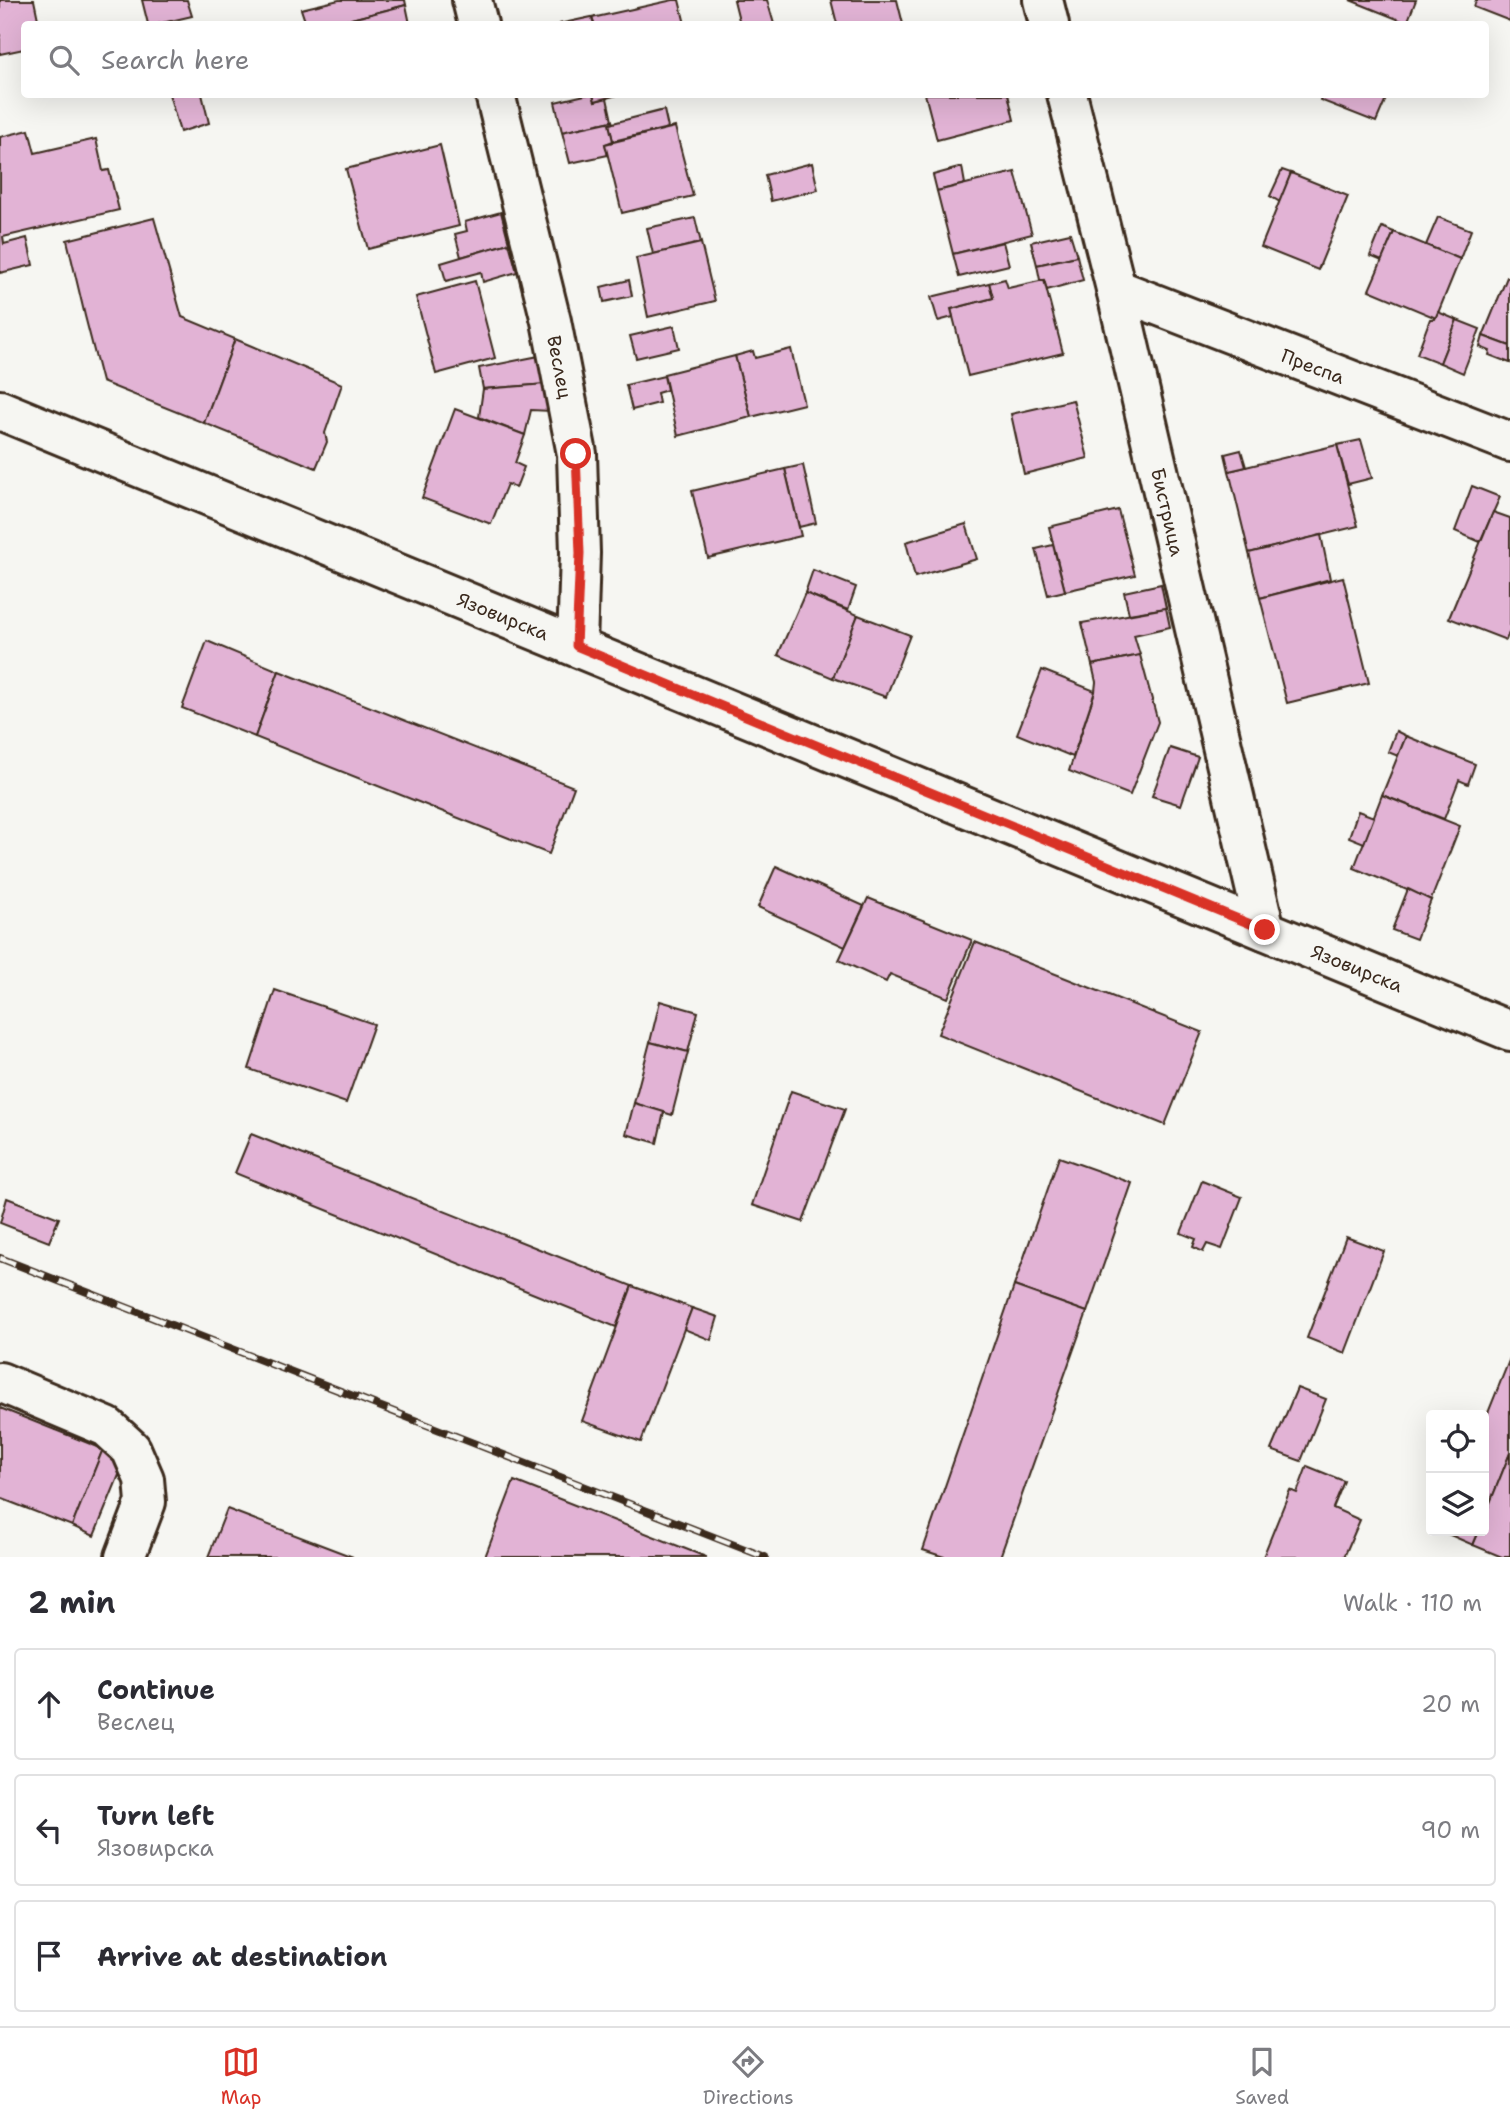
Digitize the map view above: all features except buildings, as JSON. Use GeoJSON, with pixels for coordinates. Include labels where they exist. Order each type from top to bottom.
{"type":"FeatureCollection","features":[{"type":"Feature","properties":{"kind":"street"},"geometry":{"type":"LineString","coordinates":[[472,0],[477,21]]}},
{"type":"Feature","properties":{"kind":"street"},"geometry":{"type":"LineString","coordinates":[[1043,0],[1048,21]]}},
{"type":"Feature","properties":{"kind":"street","name":"Веслец"},"geometry":{"type":"LineString","coordinates":[[496,98],[551,321],[576,454],[580,553],[576,646]]}},
{"type":"Feature","properties":{"kind":"street","name":"Бистрица"},"geometry":{"type":"LineString","coordinates":[[1067,98],[1116,289],[1265,930]]}},
{"type":"Feature","properties":{"kind":"street","name":"Преспа"},"geometry":{"type":"LineString","coordinates":[[1116,289],[1510,442]]}},
{"type":"Feature","properties":{"kind":"street","name":"Язовирска"},"geometry":{"type":"LineString","coordinates":[[0,410],[1510,1031]]}},
{"type":"Feature","properties":{"kind":"street"},"geometry":{"type":"LineString","coordinates":[[0,1382],[107,1427],[131,1449],[144,1479],[146,1502],[125,1557]]}},
{"type":"Feature","properties":{"kind":"railway"},"geometry":{"type":"LineString","coordinates":[[0,1258],[765,1557]]}},
{"type":"Feature","properties":{"kind":"route"},"geometry":{"type":"LineString","coordinates":[[576,454],[580,553],[576,646],[1265,930]]}}]}
